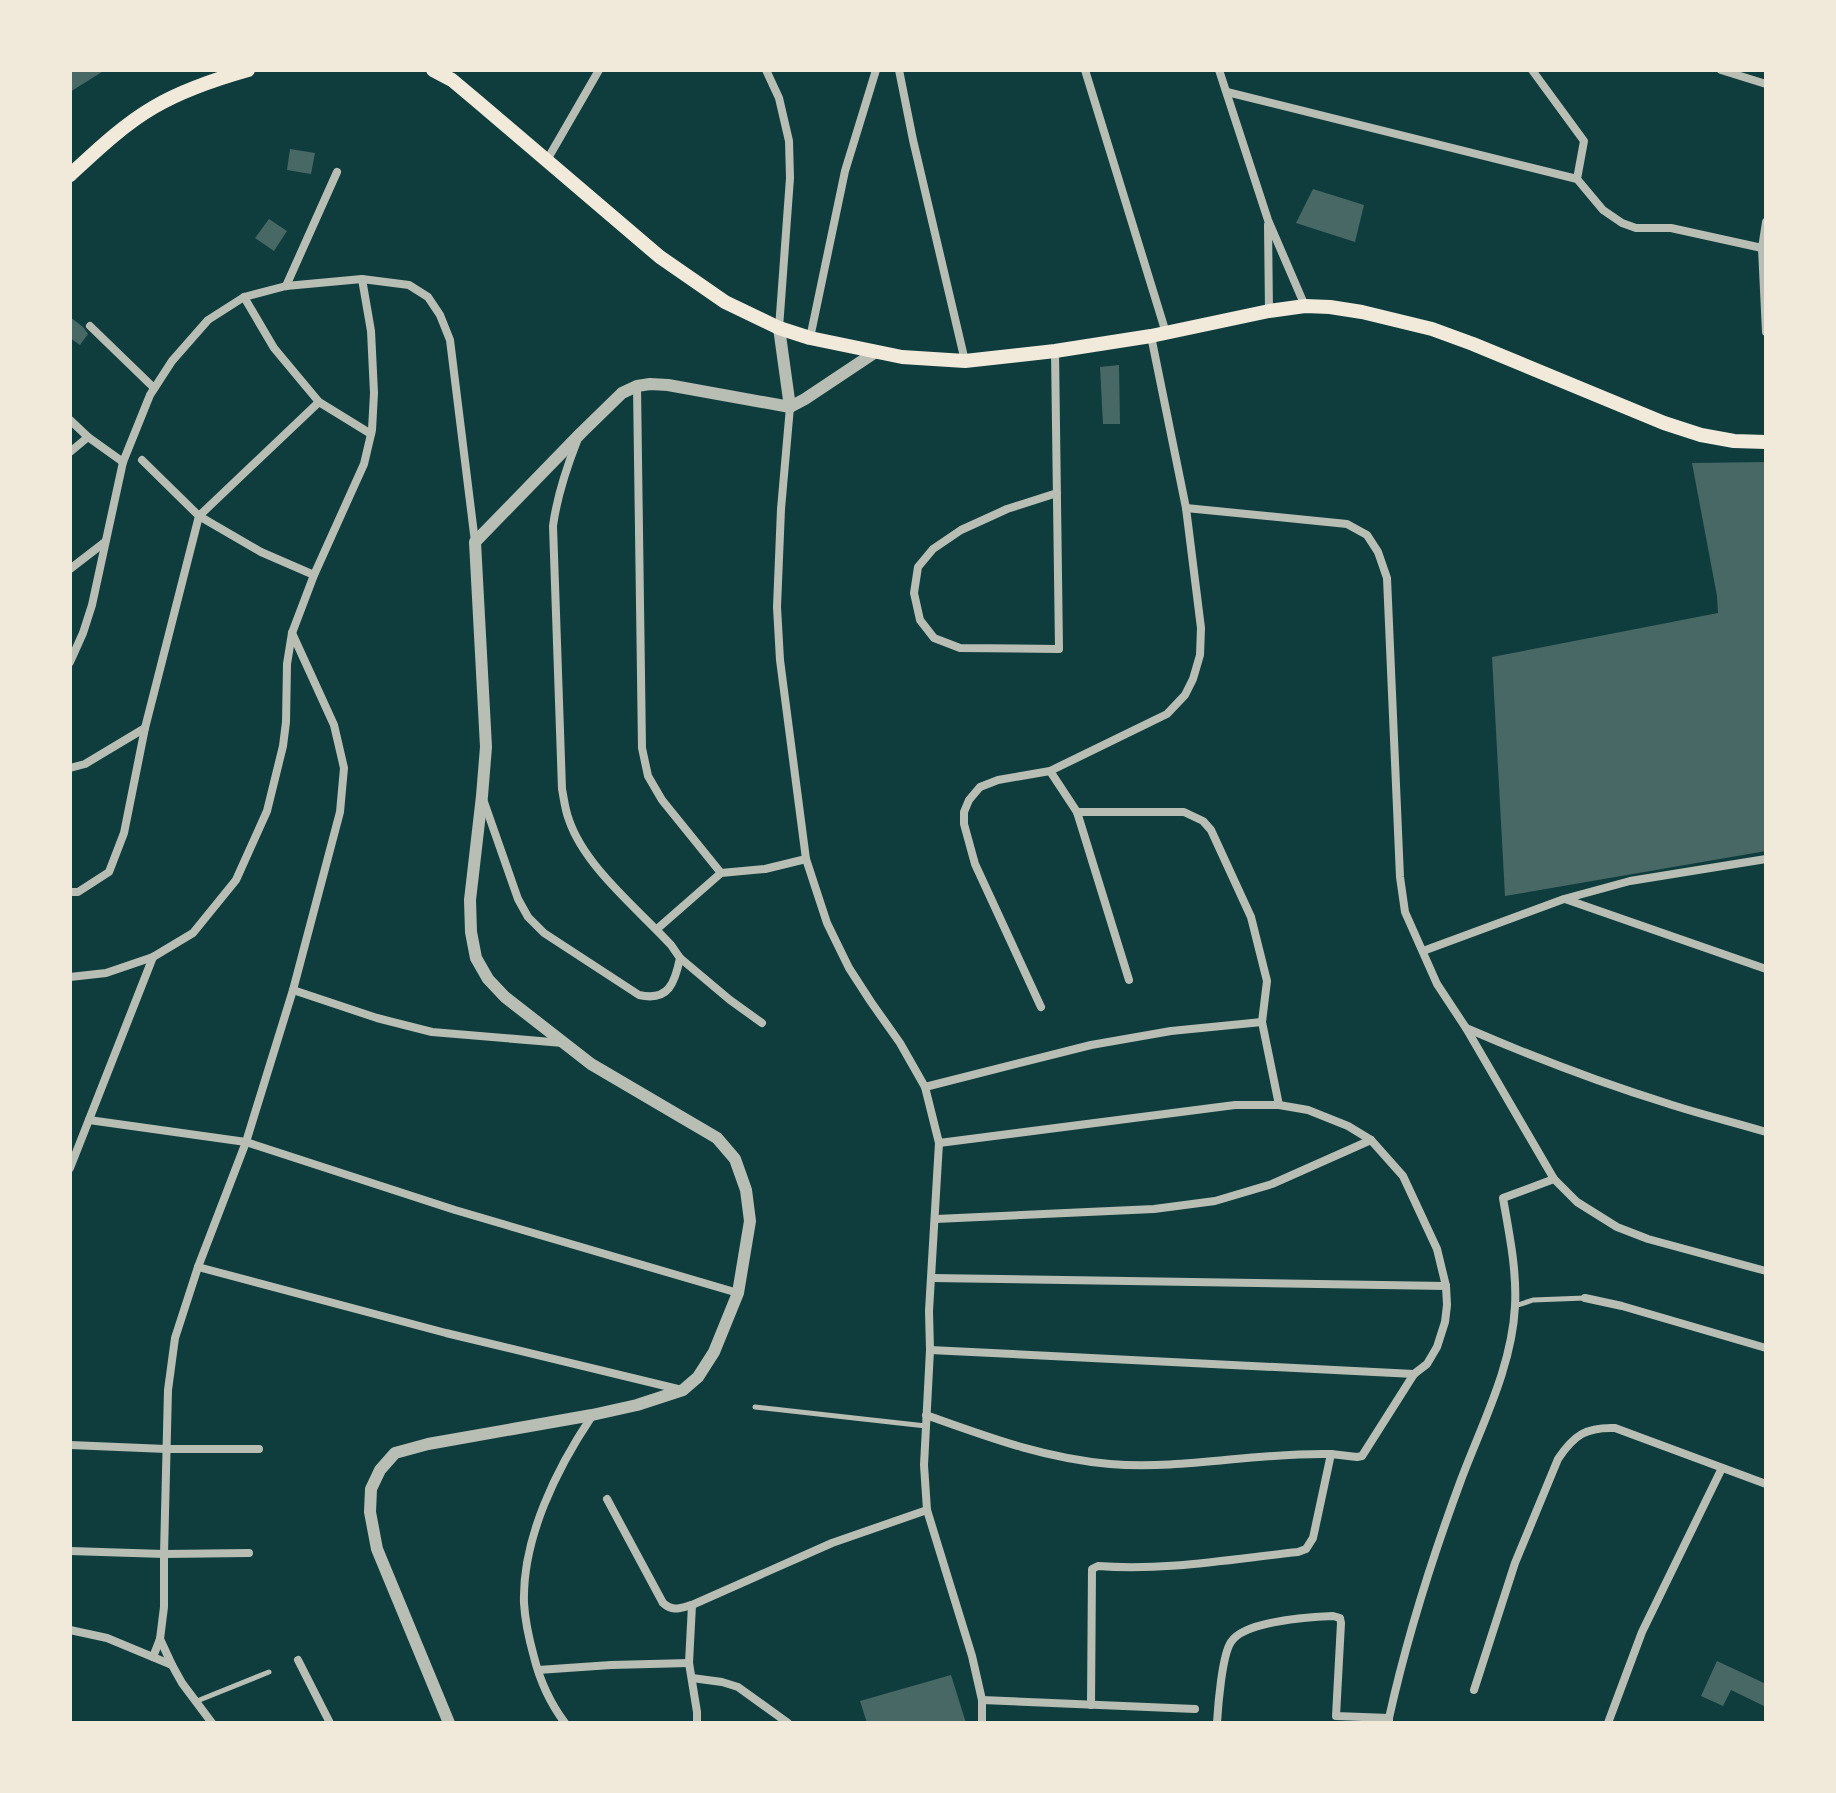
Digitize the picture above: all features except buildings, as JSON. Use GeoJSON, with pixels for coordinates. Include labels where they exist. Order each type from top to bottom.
{"type":"FeatureCollection","features":[{"type":"Feature","properties":{"kind":"main road"},"geometry":{"type":"LineString","coordinates":[[70,175],[126,126],[154,107],[216,74],[248,70]]}},
{"type":"Feature","properties":{"kind":"main road"},"geometry":{"type":"LineString","coordinates":[[433,70],[452,80],[660,257],[725,302],[779,328],[810,338],[874,353],[965,361],[1151,336],[1269,311],[1305,306],[1330,307],[1432,329],[1664,423],[1701,435],[1734,441],[1766,442]]}},
{"type":"Feature","properties":{"kind":"street"},"geometry":{"type":"LineString","coordinates":[[547,160],[599,70]]}},
{"type":"Feature","properties":{"kind":"street"},"geometry":{"type":"LineString","coordinates":[[766,70],[779,98],[789,141],[790,178],[779,328],[790,407],[777,607],[780,660],[806,859],[827,923],[849,968],[900,1043],[925,1087],[939,1143],[924,1465],[927,1510],[972,1656],[982,1700],[982,1723]]}},
{"type":"Feature","properties":{"kind":"street"},"geometry":{"type":"LineString","coordinates":[[810,338],[845,171],[876,70]]}},
{"type":"Feature","properties":{"kind":"street"},"geometry":{"type":"LineString","coordinates":[[899,70],[965,361]]}},
{"type":"Feature","properties":{"kind":"street"},"geometry":{"type":"LineString","coordinates":[[1085,70],[1166,333]]}},
{"type":"Feature","properties":{"kind":"street"},"geometry":{"type":"LineString","coordinates":[[1219,70],[1268,220],[1305,306]]}},
{"type":"Feature","properties":{"kind":"street"},"geometry":{"type":"LineString","coordinates":[[1532,70],[1584,141],[1577,179]]}},
{"type":"Feature","properties":{"kind":"street"},"geometry":{"type":"LineString","coordinates":[[1721,70],[1766,84]]}},
{"type":"Feature","properties":{"kind":"street"},"geometry":{"type":"LineString","coordinates":[[1227,92],[1577,179],[1603,210],[1636,228],[1671,228],[1762,248]]}},
{"type":"Feature","properties":{"kind":"street"},"geometry":{"type":"LineString","coordinates":[[286,286],[337,172]]}},
{"type":"Feature","properties":{"kind":"street"},"geometry":{"type":"LineString","coordinates":[[1268,220],[1269,311]]}},
{"type":"Feature","properties":{"kind":"street"},"geometry":{"type":"LineString","coordinates":[[1766,222],[1762,248],[1766,332]]}},
{"type":"Feature","properties":{"kind":"street"},"geometry":{"type":"LineString","coordinates":[[70,977],[106,973],[153,957],[193,933],[236,880],[267,811],[283,746],[287,664],[292,633],[314,575],[364,464],[371,434],[374,393],[371,331],[362,279]]}},
{"type":"Feature","properties":{"kind":"street"},"geometry":{"type":"LineString","coordinates":[[70,662],[92,605],[123,462],[154,388],[172,361],[208,320],[244,297],[286,286],[362,279],[409,285],[428,297],[440,315],[450,340],[475,542],[486,747],[470,900],[476,958],[488,979],[505,997],[591,1064],[717,1138],[735,1159],[746,1190],[750,1221],[738,1293],[714,1352],[698,1377],[683,1390],[592,1415],[428,1444],[395,1453],[380,1470],[371,1489],[370,1512],[377,1549],[449,1723]]}},
{"type":"Feature","properties":{"kind":"street"},"geometry":{"type":"LineString","coordinates":[[244,297],[274,348],[319,402],[371,434]]}},
{"type":"Feature","properties":{"kind":"street"},"geometry":{"type":"LineString","coordinates":[[90,326],[154,388]]}},
{"type":"Feature","properties":{"kind":"street"},"geometry":{"type":"LineString","coordinates":[[1041,1007],[975,864],[966,834],[964,812],[980,787],[998,780],[1050,771],[1167,714],[1185,695],[1193,679],[1200,655],[1201,628],[1186,508],[1151,336]]}},
{"type":"Feature","properties":{"kind":"street"},"geometry":{"type":"LineString","coordinates":[[1055,351],[1057,493],[1059,649],[960,648],[934,638],[920,620],[914,593],[918,567],[933,549],[961,530],[1007,509],[1057,493]]}},
{"type":"Feature","properties":{"kind":"street"},"geometry":{"type":"LineString","coordinates":[[475,542],[622,393],[637,386],[668,385],[790,407],[874,353]]}},
{"type":"Feature","properties":{"kind":"street"},"geometry":{"type":"LineString","coordinates":[[637,386],[642,748],[648,776],[662,800],[721,873]]}},
{"type":"Feature","properties":{"kind":"street"},"geometry":{"type":"LineString","coordinates":[[70,892],[78,892],[109,872],[124,833],[145,728],[199,516],[319,402]]}},
{"type":"Feature","properties":{"kind":"street"},"geometry":{"type":"LineString","coordinates":[[70,420],[123,462]]}},
{"type":"Feature","properties":{"kind":"street"},"geometry":{"type":"LineString","coordinates":[[581,433],[562,478],[553,526],[562,789],[568,819],[581,847],[680,958],[762,1023]]}},
{"type":"Feature","properties":{"kind":"street"},"geometry":{"type":"LineString","coordinates":[[70,452],[88,437]]}},
{"type":"Feature","properties":{"kind":"street"},"geometry":{"type":"LineString","coordinates":[[142,460],[199,516],[261,552],[314,575]]}},
{"type":"Feature","properties":{"kind":"street"},"geometry":{"type":"LineString","coordinates":[[1186,508],[1347,524],[1367,535],[1378,552],[1387,578],[1400,877],[1405,912],[1437,984],[1554,1179],[1577,1202],[1617,1227],[1648,1239],[1766,1271]]}},
{"type":"Feature","properties":{"kind":"street"},"geometry":{"type":"LineString","coordinates":[[70,569],[105,541]]}},
{"type":"Feature","properties":{"kind":"street"},"geometry":{"type":"LineString","coordinates":[[153,1657],[160,1639],[164,1607],[168,1390],[175,1338],[198,1267],[246,1142],[293,990],[340,812],[344,768],[334,725],[292,633]]}},
{"type":"Feature","properties":{"kind":"street"},"geometry":{"type":"LineString","coordinates":[[70,768],[85,764],[145,728]]}},
{"type":"Feature","properties":{"kind":"street"},"geometry":{"type":"LineString","coordinates":[[1050,771],[1077,812],[1129,980]]}},
{"type":"Feature","properties":{"kind":"street"},"geometry":{"type":"LineString","coordinates":[[482,796],[518,899],[528,917],[544,933],[639,995],[657,996],[667,991],[676,977],[680,958]]}},
{"type":"Feature","properties":{"kind":"street"},"geometry":{"type":"LineString","coordinates":[[1077,812],[1184,812],[1203,821],[1211,830],[1251,917],[1267,981],[1262,1022],[1279,1105]]}},
{"type":"Feature","properties":{"kind":"street"},"geometry":{"type":"LineString","coordinates":[[657,929],[721,873],[765,869],[806,859]]}},
{"type":"Feature","properties":{"kind":"street"},"geometry":{"type":"LineString","coordinates":[[1423,951],[1564,899],[1630,881],[1766,859]]}},
{"type":"Feature","properties":{"kind":"street"},"geometry":{"type":"LineString","coordinates":[[1564,899],[1766,969]]}},
{"type":"Feature","properties":{"kind":"street"},"geometry":{"type":"LineString","coordinates":[[70,1168],[75,1143],[89,1120],[153,957]]}},
{"type":"Feature","properties":{"kind":"street"},"geometry":{"type":"LineString","coordinates":[[293,990],[377,1018],[432,1032],[564,1043]]}},
{"type":"Feature","properties":{"kind":"street"},"geometry":{"type":"LineString","coordinates":[[925,1087],[1091,1045],[1171,1031],[1262,1022]]}},
{"type":"Feature","properties":{"kind":"street"},"geometry":{"type":"LineString","coordinates":[[1466,1028],[1615,1086],[1766,1132]]}},
{"type":"Feature","properties":{"kind":"street"},"geometry":{"type":"LineString","coordinates":[[926,1415],[1018,1448],[1111,1464],[1177,1464],[1295,1453],[1362,1456],[1414,1374],[1427,1364],[1437,1347],[1447,1305],[1437,1249],[1403,1176],[1371,1140],[1348,1126],[1308,1110],[1279,1105],[1235,1105],[939,1143]]}},
{"type":"Feature","properties":{"kind":"street"},"geometry":{"type":"LineString","coordinates":[[89,1120],[246,1142],[455,1210],[738,1293]]}},
{"type":"Feature","properties":{"kind":"street"},"geometry":{"type":"LineString","coordinates":[[936,1219],[1154,1209],[1215,1201],[1272,1184],[1371,1140]]}},
{"type":"Feature","properties":{"kind":"street"},"geometry":{"type":"LineString","coordinates":[[1217,1723],[1226,1654],[1231,1641],[1239,1634],[1278,1620],[1333,1616],[1340,1618],[1341,1623],[1336,1716],[1389,1720],[1420,1596],[1509,1348],[1515,1306],[1503,1198],[1554,1179]]}},
{"type":"Feature","properties":{"kind":"street"},"geometry":{"type":"LineString","coordinates":[[198,1267],[446,1333],[683,1390]]}},
{"type":"Feature","properties":{"kind":"street"},"geometry":{"type":"LineString","coordinates":[[932,1278],[1446,1286]]}},
{"type":"Feature","properties":{"kind":"street"},"geometry":{"type":"LineString","coordinates":[[1585,1298],[1766,1348]]}},
{"type":"Feature","properties":{"kind":"street"},"geometry":{"type":"LineString","coordinates":[[930,1350],[1414,1374]]}},
{"type":"Feature","properties":{"kind":"street"},"geometry":{"type":"LineString","coordinates":[[565,1723],[546,1694],[528,1636],[524,1602],[528,1563],[541,1510],[575,1440],[592,1415]]}},
{"type":"Feature","properties":{"kind":"street"},"geometry":{"type":"LineString","coordinates":[[1474,1690],[1515,1563],[1558,1459],[1567,1445],[1579,1435],[1596,1427],[1615,1428],[1766,1484]]}},
{"type":"Feature","properties":{"kind":"street"},"geometry":{"type":"LineString","coordinates":[[70,1445],[259,1449]]}},
{"type":"Feature","properties":{"kind":"street"},"geometry":{"type":"LineString","coordinates":[[1091,1705],[1091,1572],[1094,1567],[1180,1567],[1306,1549],[1313,1538],[1331,1454]]}},
{"type":"Feature","properties":{"kind":"street"},"geometry":{"type":"LineString","coordinates":[[1608,1723],[1642,1632],[1722,1468]]}},
{"type":"Feature","properties":{"kind":"street"},"geometry":{"type":"LineString","coordinates":[[607,1499],[663,1603],[670,1609],[692,1605],[832,1543],[927,1510]]}},
{"type":"Feature","properties":{"kind":"street"},"geometry":{"type":"LineString","coordinates":[[70,1551],[249,1553]]}},
{"type":"Feature","properties":{"kind":"street"},"geometry":{"type":"LineString","coordinates":[[692,1605],[689,1663],[697,1723]]}},
{"type":"Feature","properties":{"kind":"street"},"geometry":{"type":"LineString","coordinates":[[70,1630],[107,1638],[172,1665]]}},
{"type":"Feature","properties":{"kind":"street"},"geometry":{"type":"LineString","coordinates":[[160,1639],[182,1683],[212,1723]]}},
{"type":"Feature","properties":{"kind":"street"},"geometry":{"type":"LineString","coordinates":[[298,1660],[330,1723]]}},
{"type":"Feature","properties":{"kind":"street"},"geometry":{"type":"LineString","coordinates":[[538,1670],[689,1663]]}},
{"type":"Feature","properties":{"kind":"street"},"geometry":{"type":"LineString","coordinates":[[692,1678],[738,1687],[788,1723]]}},
{"type":"Feature","properties":{"kind":"street"},"geometry":{"type":"LineString","coordinates":[[982,1700],[1195,1709]]}},
{"type":"Feature","properties":{"kind":"lane"},"geometry":{"type":"LineString","coordinates":[[1515,1306],[1533,1300],[1585,1298]]}},
{"type":"Feature","properties":{"kind":"lane"},"geometry":{"type":"LineString","coordinates":[[755,1407],[926,1426]]}},
{"type":"Feature","properties":{"kind":"lane"},"geometry":{"type":"LineString","coordinates":[[197,1701],[269,1672]]}}]}
